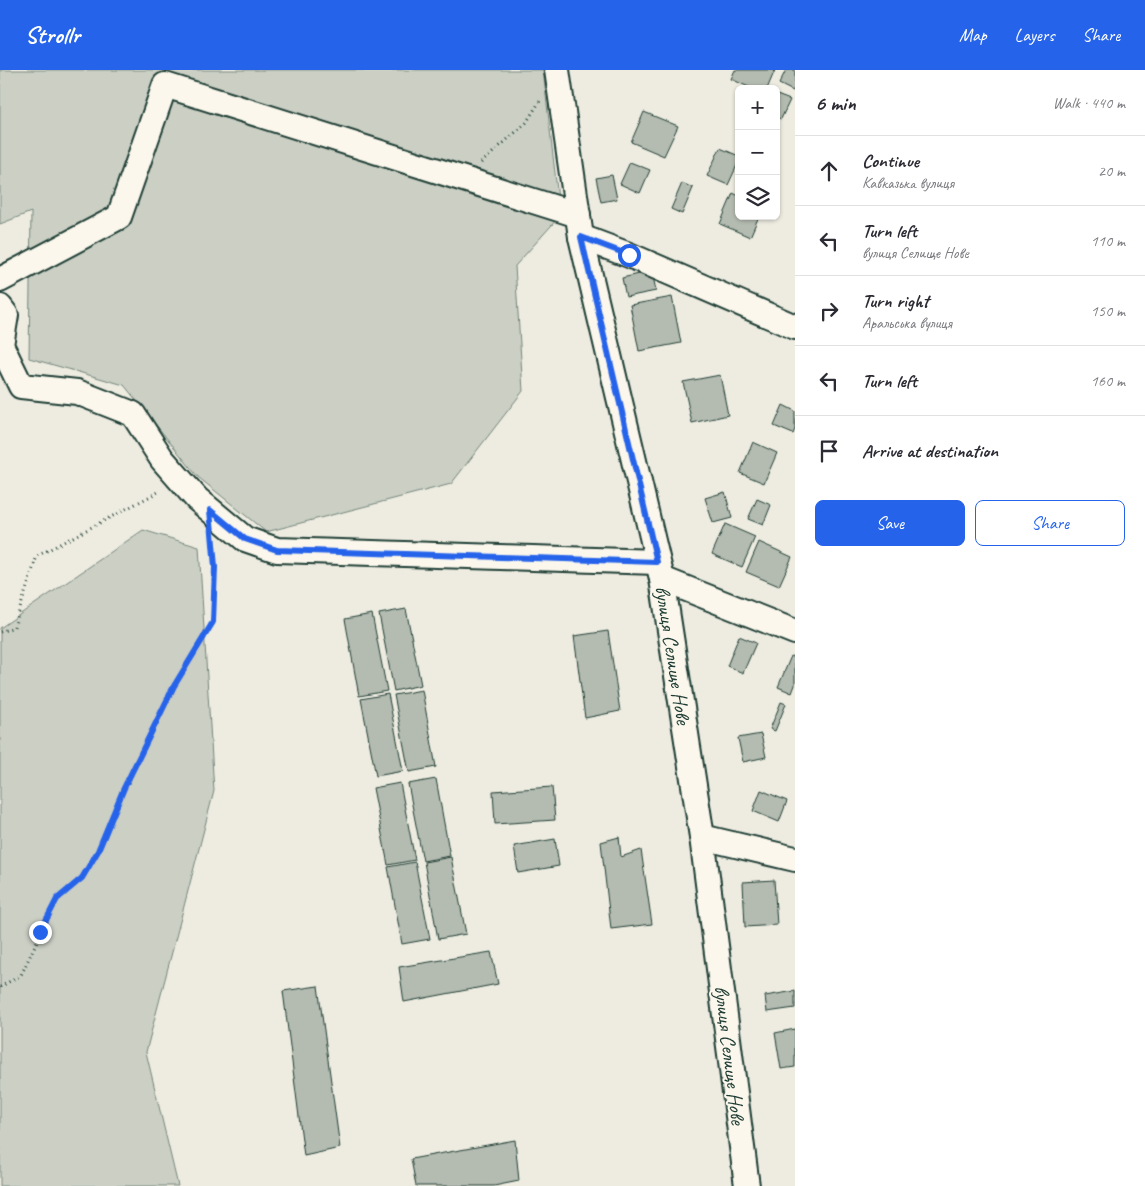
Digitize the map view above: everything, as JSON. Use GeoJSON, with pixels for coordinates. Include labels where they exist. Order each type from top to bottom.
{"type":"FeatureCollection","features":[{"type":"Feature","properties":{"kind":"street","name":"вулиця Селище Нове"},"geometry":{"type":"LineString","coordinates":[[557,72],[579,226],[659,571],[702,837],[747,1186]]}},
{"type":"Feature","properties":{"kind":"street"},"geometry":{"type":"LineString","coordinates":[[0,280],[119,218],[165,85],[463,179],[579,226],[629,255],[795,327]]}},
{"type":"Feature","properties":{"kind":"street"},"geometry":{"type":"LineString","coordinates":[[0,307],[6,315],[1,345],[21,386],[77,392],[132,414],[162,459],[210,510],[245,539],[277,550],[659,571],[795,632]]}},
{"type":"Feature","properties":{"kind":"street"},"geometry":{"type":"LineString","coordinates":[[702,837],[795,859]]}},
{"type":"Feature","properties":{"kind":"path"},"geometry":{"type":"LineString","coordinates":[[463,179],[526,123],[557,72]]}},
{"type":"Feature","properties":{"kind":"path"},"geometry":{"type":"LineString","coordinates":[[0,632],[14,627],[37,556],[181,480]]}},
{"type":"Feature","properties":{"kind":"path"},"geometry":{"type":"LineString","coordinates":[[0,987],[21,975],[57,899],[82,878],[98,851],[124,788],[174,686],[213,622],[215,567],[210,510]]}},
{"type":"Feature","properties":{"kind":"shaded area"},"geometry":{"type":"Polygon","coordinates":[[[0,70],[543,70],[560,216],[515,266],[523,391],[451,484],[266,532],[198,477],[124,385],[29,358],[31,212],[0,224],[0,70]]]}},
{"type":"Feature","properties":{"kind":"shaded area"},"geometry":{"type":"Polygon","coordinates":[[[143,530],[199,547],[214,791],[146,1052],[178,1186],[0,1186],[0,628],[143,530]]]}},
{"type":"Feature","properties":{"kind":"building"},"geometry":{"type":"Polygon","coordinates":[[[735,70],[775,70],[769,85],[744,85],[731,79],[735,70]]]}},
{"type":"Feature","properties":{"kind":"building"},"geometry":{"type":"Polygon","coordinates":[[[786,70],[795,70],[795,87],[793,91],[779,84],[786,70]]]}},
{"type":"Feature","properties":{"kind":"building"},"geometry":{"type":"Polygon","coordinates":[[[780,96],[790,100],[780,119],[780,96]]]}},
{"type":"Feature","properties":{"kind":"building"},"geometry":{"type":"Polygon","coordinates":[[[644,112],[678,126],[664,156],[631,142],[644,112]]]}},
{"type":"Feature","properties":{"kind":"building"},"geometry":{"type":"Polygon","coordinates":[[[720,148],[735,154],[735,170],[728,185],[707,176],[720,148]]]}},
{"type":"Feature","properties":{"kind":"building"},"geometry":{"type":"Polygon","coordinates":[[[630,162],[650,170],[640,193],[620,184],[630,162]]]}},
{"type":"Feature","properties":{"kind":"building"},"geometry":{"type":"Polygon","coordinates":[[[612,175],[617,199],[601,202],[596,178],[612,175]]]}},
{"type":"Feature","properties":{"kind":"building"},"geometry":{"type":"Polygon","coordinates":[[[682,183],[693,188],[682,214],[671,209],[682,183]]]}},
{"type":"Feature","properties":{"kind":"building"},"geometry":{"type":"Polygon","coordinates":[[[733,193],[735,194],[735,220],[757,220],[750,237],[720,224],[733,193]]]}},
{"type":"Feature","properties":{"kind":"building"},"geometry":{"type":"Polygon","coordinates":[[[652,271],[656,291],[626,297],[622,278],[652,271]]]}},
{"type":"Feature","properties":{"kind":"building"},"geometry":{"type":"Polygon","coordinates":[[[672,297],[681,343],[639,351],[630,305],[672,297]]]}},
{"type":"Feature","properties":{"kind":"building"},"geometry":{"type":"Polygon","coordinates":[[[720,375],[728,415],[692,423],[683,382],[720,375]]]}},
{"type":"Feature","properties":{"kind":"building"},"geometry":{"type":"Polygon","coordinates":[[[783,405],[795,411],[795,429],[793,434],[774,426],[783,405]]]}},
{"type":"Feature","properties":{"kind":"building"},"geometry":{"type":"Polygon","coordinates":[[[753,442],[777,453],[764,483],[740,473],[753,442]]]}},
{"type":"Feature","properties":{"kind":"building"},"geometry":{"type":"Polygon","coordinates":[[[725,492],[732,518],[713,523],[705,498],[725,492]]]}},
{"type":"Feature","properties":{"kind":"building"},"geometry":{"type":"Polygon","coordinates":[[[757,499],[771,505],[763,525],[748,519],[757,499]]]}},
{"type":"Feature","properties":{"kind":"building"},"geometry":{"type":"Polygon","coordinates":[[[725,524],[755,537],[742,567],[712,554],[725,524]]]}},
{"type":"Feature","properties":{"kind":"building"},"geometry":{"type":"Polygon","coordinates":[[[759,542],[792,557],[779,586],[746,572],[759,542]]]}},
{"type":"Feature","properties":{"kind":"building"},"geometry":{"type":"Polygon","coordinates":[[[406,609],[421,685],[394,691],[379,614],[406,609]]]}},
{"type":"Feature","properties":{"kind":"building"},"geometry":{"type":"Polygon","coordinates":[[[372,614],[387,691],[359,696],[345,619],[372,614]]]}},
{"type":"Feature","properties":{"kind":"building"},"geometry":{"type":"Polygon","coordinates":[[[608,631],[620,711],[585,718],[574,636],[608,631]]]}},
{"type":"Feature","properties":{"kind":"building"},"geometry":{"type":"Polygon","coordinates":[[[739,636],[756,643],[743,673],[727,666],[739,636]]]}},
{"type":"Feature","properties":{"kind":"building"},"geometry":{"type":"Polygon","coordinates":[[[791,656],[795,658],[795,685],[792,693],[778,687],[791,656]]]}},
{"type":"Feature","properties":{"kind":"building"},"geometry":{"type":"Polygon","coordinates":[[[422,690],[436,767],[409,772],[394,695],[422,690]]]}},
{"type":"Feature","properties":{"kind":"building"},"geometry":{"type":"Polygon","coordinates":[[[388,694],[403,771],[376,776],[361,699],[388,694]]]}},
{"type":"Feature","properties":{"kind":"building"},"geometry":{"type":"Polygon","coordinates":[[[781,702],[786,704],[775,731],[770,729],[781,702]]]}},
{"type":"Feature","properties":{"kind":"building"},"geometry":{"type":"Polygon","coordinates":[[[761,734],[766,757],[743,762],[738,738],[761,734]]]}},
{"type":"Feature","properties":{"kind":"building"},"geometry":{"type":"Polygon","coordinates":[[[436,779],[450,856],[423,861],[408,784],[436,779]]]}},
{"type":"Feature","properties":{"kind":"building"},"geometry":{"type":"Polygon","coordinates":[[[400,783],[415,860],[388,865],[373,788],[400,783]]]}},
{"type":"Feature","properties":{"kind":"building"},"geometry":{"type":"Polygon","coordinates":[[[552,787],[555,820],[495,824],[493,791],[552,787]]]}},
{"type":"Feature","properties":{"kind":"building"},"geometry":{"type":"Polygon","coordinates":[[[761,790],[787,801],[779,822],[753,811],[761,790]]]}},
{"type":"Feature","properties":{"kind":"building"},"geometry":{"type":"Polygon","coordinates":[[[619,837],[621,857],[641,850],[652,924],[611,929],[601,842],[619,837]]]}},
{"type":"Feature","properties":{"kind":"building"},"geometry":{"type":"Polygon","coordinates":[[[555,839],[559,866],[518,873],[514,846],[555,839]]]}},
{"type":"Feature","properties":{"kind":"building"},"geometry":{"type":"Polygon","coordinates":[[[451,857],[466,934],[438,939],[424,862],[451,857]]]}},
{"type":"Feature","properties":{"kind":"building"},"geometry":{"type":"Polygon","coordinates":[[[415,862],[430,939],[402,944],[388,867],[415,862]]]}},
{"type":"Feature","properties":{"kind":"building"},"geometry":{"type":"Polygon","coordinates":[[[774,880],[777,925],[745,927],[743,882],[774,880]]]}},
{"type":"Feature","properties":{"kind":"building"},"geometry":{"type":"Polygon","coordinates":[[[491,952],[498,984],[404,1002],[399,967],[491,952]]]}},
{"type":"Feature","properties":{"kind":"building"},"geometry":{"type":"Polygon","coordinates":[[[318,986],[340,1148],[304,1156],[283,991],[318,986]]]}},
{"type":"Feature","properties":{"kind":"building"},"geometry":{"type":"Polygon","coordinates":[[[795,991],[795,1008],[767,1012],[765,996],[795,991]]]}},
{"type":"Feature","properties":{"kind":"building"},"geometry":{"type":"Polygon","coordinates":[[[795,1029],[795,1067],[781,1069],[775,1033],[795,1029]]]}},
{"type":"Feature","properties":{"kind":"building"},"geometry":{"type":"Polygon","coordinates":[[[515,1140],[519,1181],[494,1186],[416,1186],[411,1159],[515,1140]]]}},
{"type":"Feature","properties":{"kind":"route"},"geometry":{"type":"LineString","coordinates":[[40,932],[57,899],[82,878],[98,851],[124,788],[174,686],[213,622],[215,567],[210,510],[245,539],[277,550],[657,562],[581,237],[629,255]]}}]}
